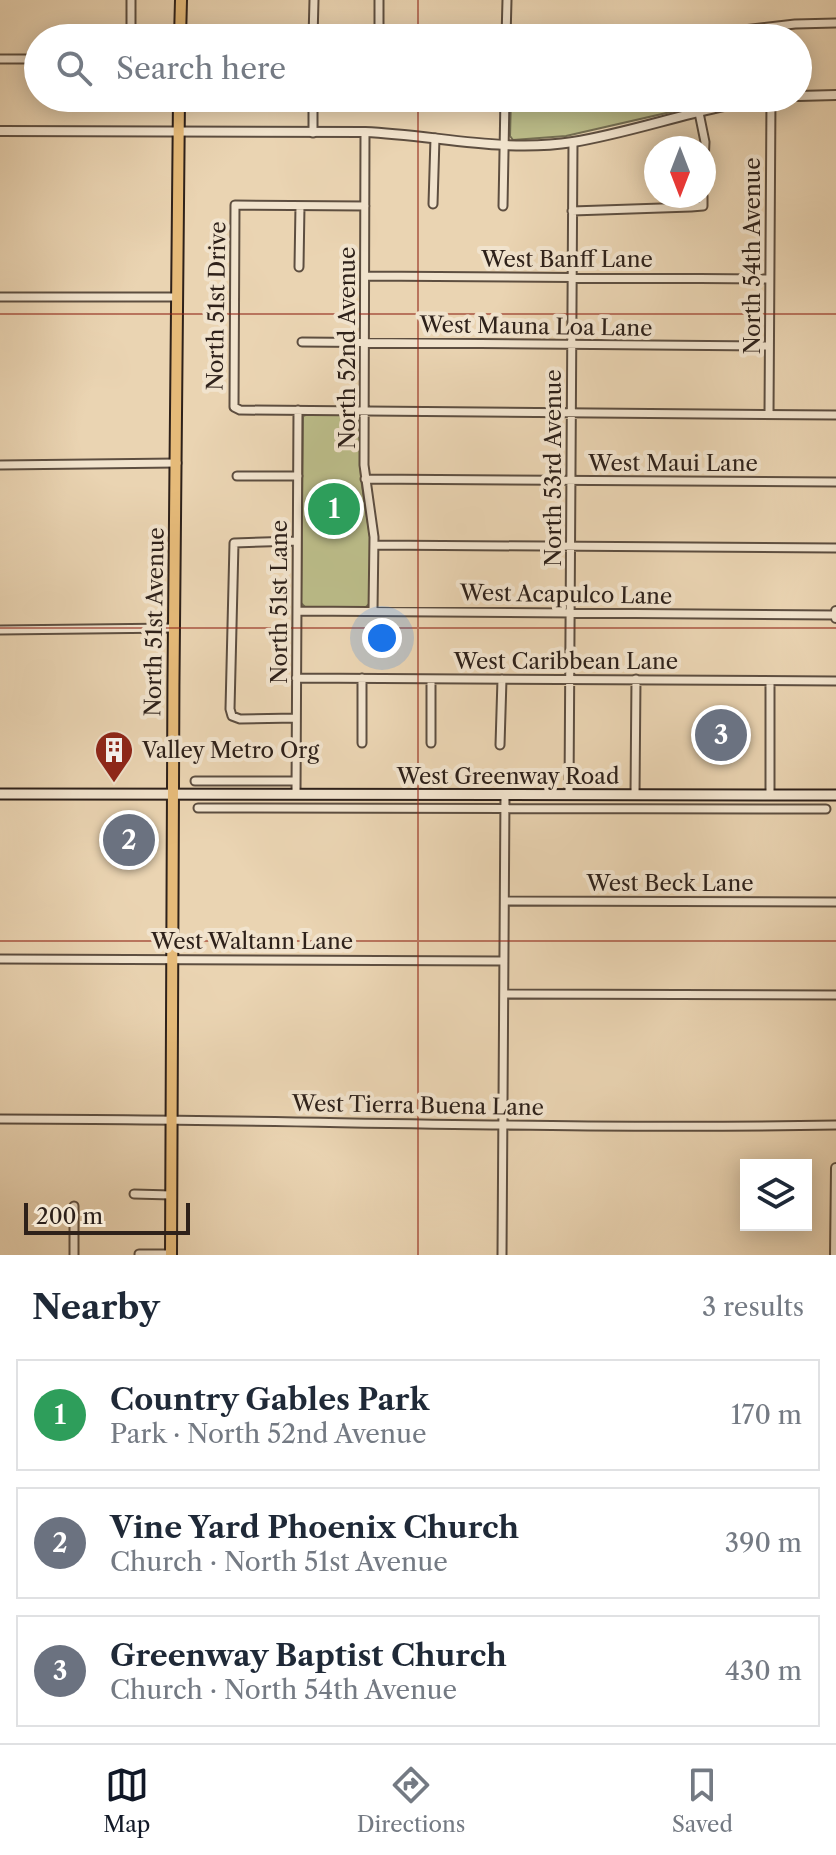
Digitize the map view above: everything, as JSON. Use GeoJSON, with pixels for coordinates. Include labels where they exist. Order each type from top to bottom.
{"type":"FeatureCollection","features":[{"type":"Feature","properties":{"kind":"main road"},"geometry":{"type":"LineString","coordinates":[[180,24],[181,0]]}},
{"type":"Feature","properties":{"kind":"main road","name":"North 51st Avenue"},"geometry":{"type":"LineString","coordinates":[[171,1254],[179,112]]}},
{"type":"Feature","properties":{"kind":"main road","name":"West Greenway Road"},"geometry":{"type":"LineString","coordinates":[[0,794],[836,795]]}},
{"type":"Feature","properties":{"kind":"street"},"geometry":{"type":"LineString","coordinates":[[131,0],[131,24]]}},
{"type":"Feature","properties":{"kind":"street"},"geometry":{"type":"LineString","coordinates":[[313,24],[314,0]]}},
{"type":"Feature","properties":{"kind":"street"},"geometry":{"type":"LineString","coordinates":[[379,0],[379,24]]}},
{"type":"Feature","properties":{"kind":"street"},"geometry":{"type":"LineString","coordinates":[[506,24],[507,0]]}},
{"type":"Feature","properties":{"kind":"street"},"geometry":{"type":"LineString","coordinates":[[795,24],[836,23]]}},
{"type":"Feature","properties":{"kind":"street"},"geometry":{"type":"LineString","coordinates":[[0,59],[24,59]]}},
{"type":"Feature","properties":{"kind":"street"},"geometry":{"type":"LineString","coordinates":[[812,96],[836,95]]}},
{"type":"Feature","properties":{"kind":"street"},"geometry":{"type":"LineString","coordinates":[[313,112],[313,133]]}},
{"type":"Feature","properties":{"kind":"street"},"geometry":{"type":"LineString","coordinates":[[503,206],[505,112]]}},
{"type":"Feature","properties":{"kind":"street"},"geometry":{"type":"LineString","coordinates":[[0,131],[365,132],[504,146],[573,142],[699,112],[704,136]]}},
{"type":"Feature","properties":{"kind":"street","name":"North 54th Avenue"},"geometry":{"type":"LineString","coordinates":[[769,414],[774,112]]}},
{"type":"Feature","properties":{"kind":"street","name":"North 52nd Avenue"},"geometry":{"type":"LineString","coordinates":[[365,132],[365,479],[374,545],[373,610]]}},
{"type":"Feature","properties":{"kind":"street"},"geometry":{"type":"LineString","coordinates":[[433,204],[435,138]]}},
{"type":"Feature","properties":{"kind":"street","name":"North 53rd Avenue"},"geometry":{"type":"LineString","coordinates":[[569,794],[573,142]]}},
{"type":"Feature","properties":{"kind":"street","name":"North 51st Drive"},"geometry":{"type":"LineString","coordinates":[[298,410],[240,410],[234,407],[235,205],[300,206]]}},
{"type":"Feature","properties":{"kind":"street"},"geometry":{"type":"LineString","coordinates":[[299,267],[300,206],[365,206]]}},
{"type":"Feature","properties":{"kind":"street"},"geometry":{"type":"LineString","coordinates":[[572,211],[651,208]]}},
{"type":"Feature","properties":{"kind":"street","name":"West Banff Lane"},"geometry":{"type":"LineString","coordinates":[[365,276],[769,279]]}},
{"type":"Feature","properties":{"kind":"street"},"geometry":{"type":"LineString","coordinates":[[0,297],[178,297]]}},
{"type":"Feature","properties":{"kind":"street","name":"West Mauna Loa Lane"},"geometry":{"type":"LineString","coordinates":[[302,342],[769,346]]}},
{"type":"Feature","properties":{"kind":"street"},"geometry":{"type":"LineString","coordinates":[[298,410],[836,415]]}},
{"type":"Feature","properties":{"kind":"street","name":"North 51st Lane"},"geometry":{"type":"LineString","coordinates":[[296,794],[298,410]]}},
{"type":"Feature","properties":{"kind":"street"},"geometry":{"type":"LineString","coordinates":[[0,465],[177,463]]}},
{"type":"Feature","properties":{"kind":"street"},"geometry":{"type":"LineString","coordinates":[[237,476],[298,476]]}},
{"type":"Feature","properties":{"kind":"street","name":"West Maui Lane"},"geometry":{"type":"LineString","coordinates":[[365,479],[836,482]]}},
{"type":"Feature","properties":{"kind":"street"},"geometry":{"type":"LineString","coordinates":[[296,718],[232,716],[230,693],[234,543],[297,541]]}},
{"type":"Feature","properties":{"kind":"street"},"geometry":{"type":"LineString","coordinates":[[374,545],[836,548]]}},
{"type":"Feature","properties":{"kind":"street","name":"West Acapulco Lane"},"geometry":{"type":"LineString","coordinates":[[297,611],[836,615]]}},
{"type":"Feature","properties":{"kind":"street"},"geometry":{"type":"LineString","coordinates":[[0,630],[174,628]]}},
{"type":"Feature","properties":{"kind":"street","name":"West Caribbean Lane"},"geometry":{"type":"LineString","coordinates":[[296,678],[836,681]]}},
{"type":"Feature","properties":{"kind":"street"},"geometry":{"type":"LineString","coordinates":[[362,678],[362,743]]}},
{"type":"Feature","properties":{"kind":"street"},"geometry":{"type":"LineString","coordinates":[[431,679],[431,743]]}},
{"type":"Feature","properties":{"kind":"street"},"geometry":{"type":"LineString","coordinates":[[500,745],[502,679]]}},
{"type":"Feature","properties":{"kind":"street"},"geometry":{"type":"LineString","coordinates":[[635,794],[636,679]]}},
{"type":"Feature","properties":{"kind":"street"},"geometry":{"type":"LineString","coordinates":[[770,681],[770,795]]}},
{"type":"Feature","properties":{"kind":"street"},"geometry":{"type":"LineString","coordinates":[[195,781],[296,781]]}},
{"type":"Feature","properties":{"kind":"street"},"geometry":{"type":"LineString","coordinates":[[332,794],[332,808]]}},
{"type":"Feature","properties":{"kind":"street"},"geometry":{"type":"LineString","coordinates":[[502,1255],[505,794]]}},
{"type":"Feature","properties":{"kind":"street"},"geometry":{"type":"LineString","coordinates":[[684,794],[684,808]]}},
{"type":"Feature","properties":{"kind":"street","name":"West Greenway Road"},"geometry":{"type":"LineString","coordinates":[[198,808],[826,809]]}},
{"type":"Feature","properties":{"kind":"street","name":"West Beck Lane"},"geometry":{"type":"LineString","coordinates":[[505,901],[836,902]]}},
{"type":"Feature","properties":{"kind":"street","name":"West Waltann Lane"},"geometry":{"type":"LineString","coordinates":[[0,959],[504,961]]}},
{"type":"Feature","properties":{"kind":"street"},"geometry":{"type":"LineString","coordinates":[[504,994],[836,995]]}},
{"type":"Feature","properties":{"kind":"street","name":"West Tierra Buena Lane"},"geometry":{"type":"LineString","coordinates":[[0,1119],[836,1125]]}},
{"type":"Feature","properties":{"kind":"street"},"geometry":{"type":"LineString","coordinates":[[835,1255],[836,1168]]}},
{"type":"Feature","properties":{"kind":"street"},"geometry":{"type":"LineString","coordinates":[[134,1194],[171,1195]]}},
{"type":"Feature","properties":{"kind":"street"},"geometry":{"type":"LineString","coordinates":[[74,1206],[74,1255]]}},
{"type":"Feature","properties":{"kind":"street","name":"North 51st Avenue"},"geometry":{"type":"LineString","coordinates":[[139,1254],[171,1254]]}},
{"type":"Feature","properties":{"kind":"green space"},"geometry":{"type":"Polygon","coordinates":[[[511,112],[671,112],[566,136],[513,140],[510,136],[511,112]]]}},
{"type":"Feature","properties":{"kind":"green space"},"geometry":{"type":"Polygon","coordinates":[[[355,414],[359,417],[361,479],[371,543],[369,604],[366,607],[305,607],[301,603],[303,416],[355,414]]]}},
{"type":"Feature","properties":{"kind":"place","name":"Country Gables Park"},"geometry":{"type":"Point","coordinates":[334,509]}},
{"type":"Feature","properties":{"kind":"place","name":"Greenway Baptist Church"},"geometry":{"type":"Point","coordinates":[721,735]}},
{"type":"Feature","properties":{"kind":"place","name":"Valley Metro Org"},"geometry":{"type":"Point","coordinates":[114,784]}},
{"type":"Feature","properties":{"kind":"place","name":"Vine Yard Phoenix Church"},"geometry":{"type":"Point","coordinates":[129,840]}}]}
